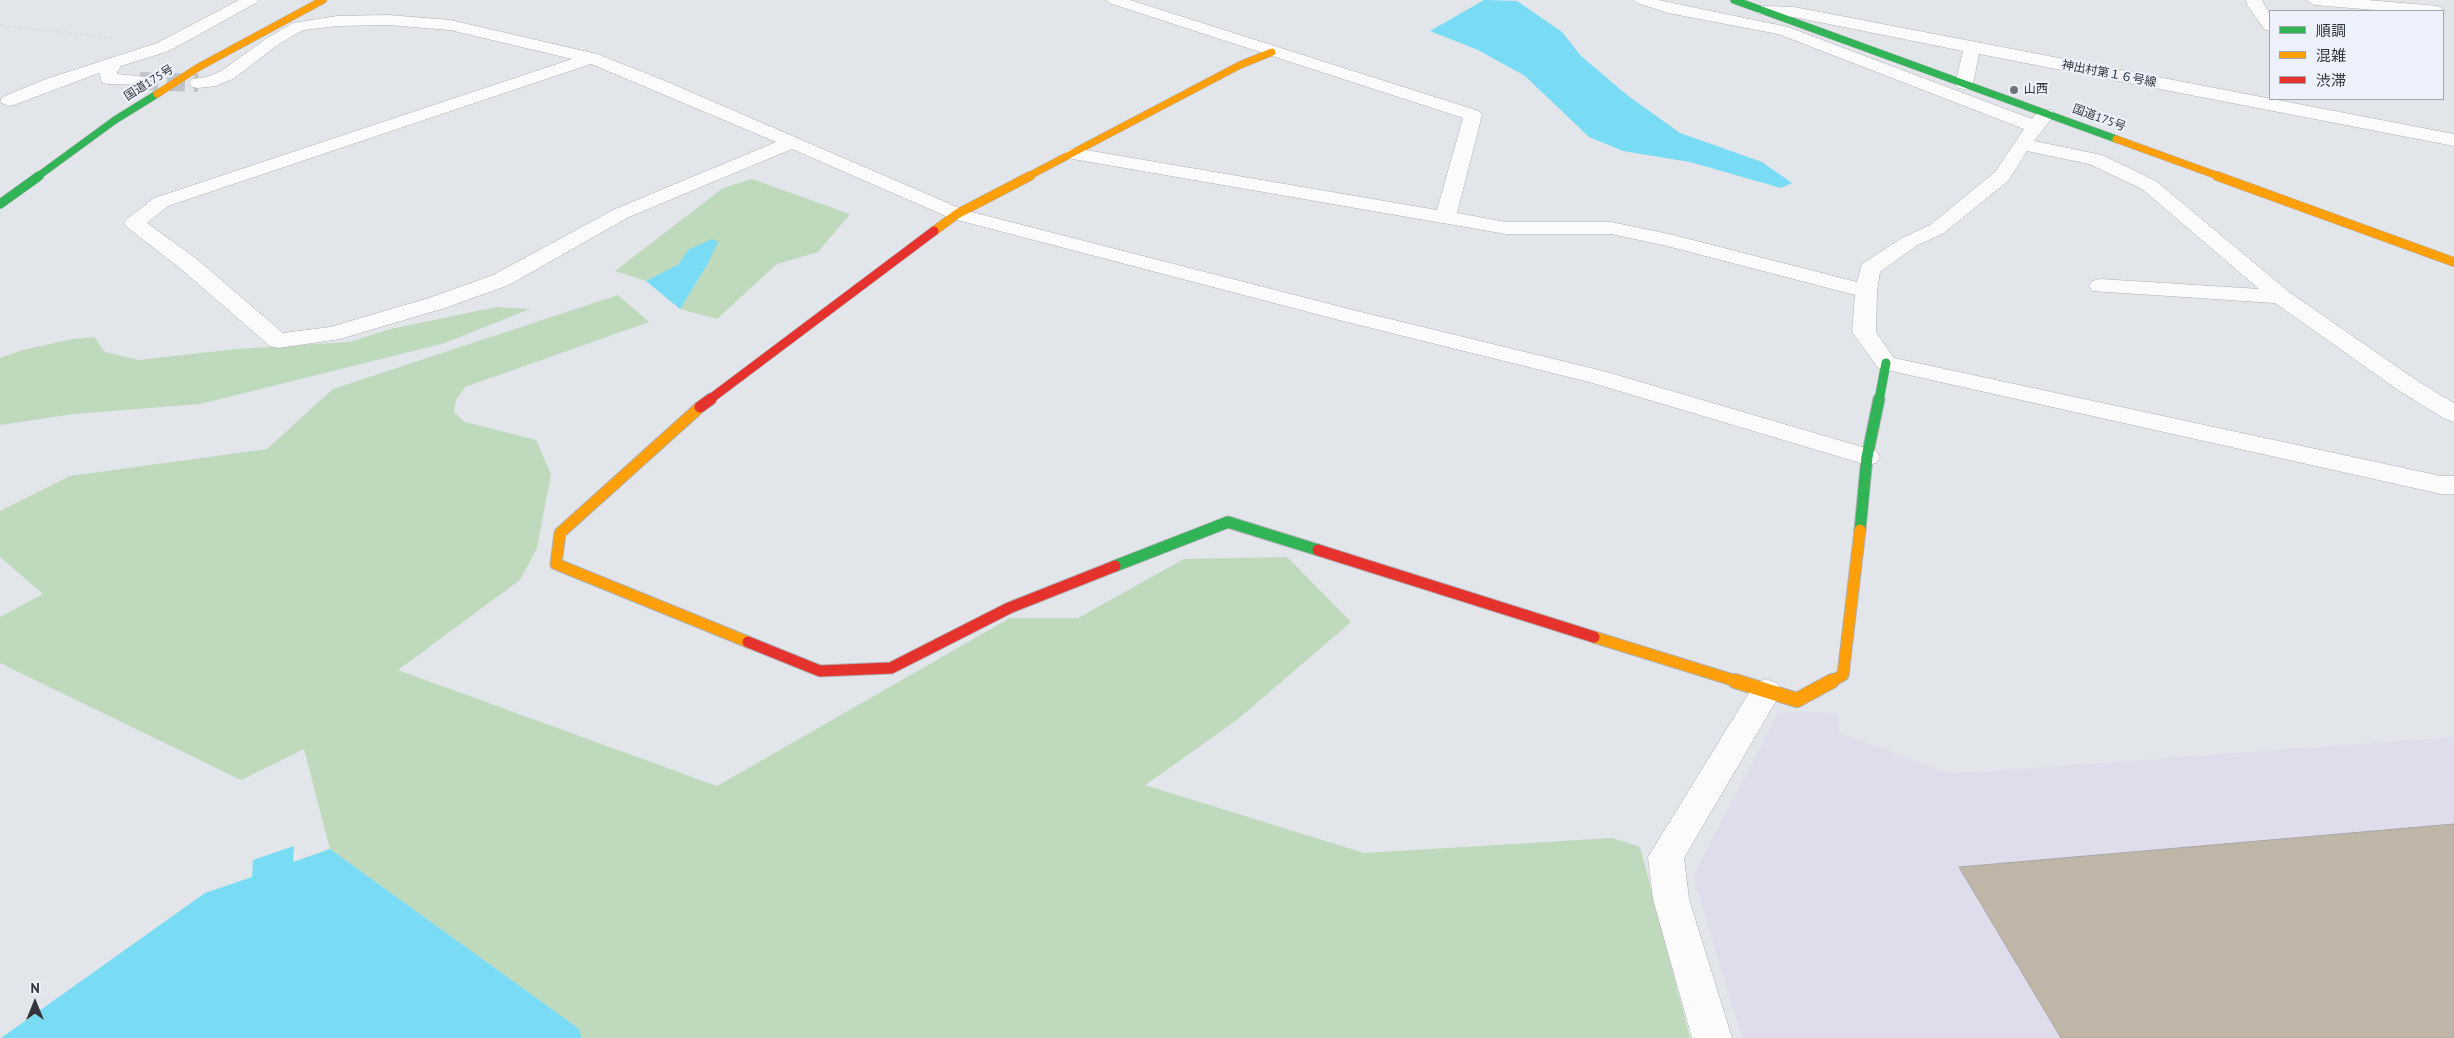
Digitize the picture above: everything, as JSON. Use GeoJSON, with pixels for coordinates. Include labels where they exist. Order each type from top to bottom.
{"type":"FeatureCollection","features":[{"type":"Feature","properties":{"kind":"main road","name":"国道175号"},"geometry":{"type":"LineString","coordinates":[[0,204],[116,120],[199,67],[323,0]]}},
{"type":"Feature","properties":{"kind":"main road","name":"国道175号"},"geometry":{"type":"LineString","coordinates":[[1734,0],[1964,84],[2041,120],[2454,262]]}},
{"type":"Feature","properties":{"kind":"main road"},"geometry":{"type":"LineString","coordinates":[[1272,52],[1240,65],[957,214],[681,422],[560,533],[556,564],[820,671],[892,668],[1009,608],[1228,522],[1797,700],[1843,675],[1866,482],[1867,457],[1886,363]]}},
{"type":"Feature","properties":{"kind":"street"},"geometry":{"type":"LineString","coordinates":[[8,101],[52,83],[115,64],[181,40],[251,0]]}},
{"type":"Feature","properties":{"kind":"street"},"geometry":{"type":"LineString","coordinates":[[1114,0],[1473,115],[1445,219]]}},
{"type":"Feature","properties":{"kind":"street"},"geometry":{"type":"LineString","coordinates":[[1642,0],[1668,8],[1782,30],[2041,120],[2022,144],[2002,176],[1937,228],[1909,242],[1870,269],[1866,291],[1864,332],[1886,363],[2441,485],[2454,485]]}},
{"type":"Feature","properties":{"kind":"street"},"geometry":{"type":"LineString","coordinates":[[2254,0],[2255,5],[2269,25]]}},
{"type":"Feature","properties":{"kind":"street"},"geometry":{"type":"LineString","coordinates":[[2314,0],[2427,10]]}},
{"type":"Feature","properties":{"kind":"street","name":"神出村第１６号線"},"geometry":{"type":"LineString","coordinates":[[1764,11],[1794,12],[2454,140]]}},
{"type":"Feature","properties":{"kind":"street"},"geometry":{"type":"LineString","coordinates":[[280,22],[299,26],[337,21],[388,20],[450,24],[591,58],[657,84],[957,214],[1356,318],[1598,378],[1867,457]]}},
{"type":"Feature","properties":{"kind":"street"},"geometry":{"type":"LineString","coordinates":[[198,83],[210,82],[227,75],[273,41],[299,26]]}},
{"type":"Feature","properties":{"kind":"street"},"geometry":{"type":"LineString","coordinates":[[1964,84],[1972,48]]}},
{"type":"Feature","properties":{"kind":"street"},"geometry":{"type":"LineString","coordinates":[[591,58],[161,202],[134,223],[190,265],[278,341],[332,334],[437,303],[501,280],[622,213],[791,143]]}},
{"type":"Feature","properties":{"kind":"street"},"geometry":{"type":"LineString","coordinates":[[115,64],[108,71],[108,79],[140,81]]}},
{"type":"Feature","properties":{"kind":"street"},"geometry":{"type":"LineString","coordinates":[[2323,100],[2336,117]]}},
{"type":"Feature","properties":{"kind":"street"},"geometry":{"type":"LineString","coordinates":[[2022,144],[2095,159],[2149,185],[2181,210],[2281,297],[2410,387],[2454,414]]}},
{"type":"Feature","properties":{"kind":"street"},"geometry":{"type":"LineString","coordinates":[[1074,154],[1506,228],[1611,228],[1669,240],[1866,291]]}},
{"type":"Feature","properties":{"kind":"street"},"geometry":{"type":"LineString","coordinates":[[2100,286],[2281,297]]}},
{"type":"Feature","properties":{"kind":"street"},"geometry":{"type":"LineString","coordinates":[[1712,1038],[1671,899],[1666,858],[1766,691]]}},
{"type":"Feature","properties":{"kind":"path"},"geometry":{"type":"LineString","coordinates":[[0,25],[113,38]]}},
{"type":"Feature","properties":{"kind":"shaded area"},"geometry":{"type":"Polygon","coordinates":[[[1779,711],[1837,713],[1840,733],[1951,774],[2454,737],[2454,1038],[1742,1038],[1693,876],[1779,711]]]}},
{"type":"Feature","properties":{"kind":"green space"},"geometry":{"type":"Polygon","coordinates":[[[752,179],[850,214],[818,252],[777,264],[717,319],[680,309],[707,265],[688,250],[679,264],[646,281],[615,271],[723,188],[752,179]]]}},
{"type":"Feature","properties":{"kind":"green space"},"geometry":{"type":"Polygon","coordinates":[[[618,295],[649,322],[465,387],[456,400],[454,412],[465,422],[536,440],[551,474],[537,548],[520,580],[398,670],[717,786],[1010,618],[1078,618],[1184,559],[1287,557],[1351,622],[1237,720],[1145,785],[1364,853],[1612,838],[1640,847],[1690,1038],[582,1038],[578,1028],[330,849],[304,749],[241,780],[0,663],[0,617],[43,594],[0,557],[0,511],[70,476],[267,449],[333,389],[618,295]]]}},
{"type":"Feature","properties":{"kind":"green space"},"geometry":{"type":"Polygon","coordinates":[[[496,307],[530,309],[445,343],[200,404],[74,414],[0,425],[0,358],[23,350],[72,339],[94,337],[105,352],[139,360],[236,349],[349,342],[391,329],[496,307]]]}},
{"type":"Feature","properties":{"kind":"water"},"geometry":{"type":"Polygon","coordinates":[[[1484,0],[1517,1],[1562,32],[1581,56],[1627,95],[1680,133],[1762,162],[1792,183],[1781,188],[1690,162],[1623,151],[1589,137],[1525,76],[1478,50],[1430,31],[1484,0]]]}},
{"type":"Feature","properties":{"kind":"water"},"geometry":{"type":"Polygon","coordinates":[[[712,239],[718,242],[707,265],[680,309],[646,281],[679,264],[688,250],[712,239]]]}},
{"type":"Feature","properties":{"kind":"water"},"geometry":{"type":"Polygon","coordinates":[[[294,846],[293,862],[330,849],[578,1028],[582,1038],[1,1038],[205,893],[252,877],[253,860],[294,846]]]}},
{"type":"Feature","properties":{"kind":"building"},"geometry":{"type":"Polygon","coordinates":[[[2454,824],[2454,1038],[2061,1038],[1959,867],[2454,824]]]}},
{"type":"Feature","properties":{"kind":"tunnel"},"geometry":{"type":"LineString","coordinates":[[140,81],[198,83]]}},
{"type":"Feature","properties":{"kind":"traffic: fast"},"geometry":{"type":"LineString","coordinates":[[1734,0],[2116,139]]}},
{"type":"Feature","properties":{"kind":"traffic: fast"},"geometry":{"type":"LineString","coordinates":[[0,204],[115,120],[157,94]]}},
{"type":"Feature","properties":{"kind":"traffic: fast"},"geometry":{"type":"LineString","coordinates":[[1860,530],[1867,457],[1886,363]]}},
{"type":"Feature","properties":{"kind":"traffic: fast"},"geometry":{"type":"LineString","coordinates":[[1115,566],[1228,522],[1318,550]]}},
{"type":"Feature","properties":{"kind":"traffic: slow"},"geometry":{"type":"LineString","coordinates":[[157,94],[199,67],[323,0]]}},
{"type":"Feature","properties":{"kind":"traffic: slow"},"geometry":{"type":"LineString","coordinates":[[934,231],[957,214],[1240,65],[1272,52]]}},
{"type":"Feature","properties":{"kind":"traffic: slow"},"geometry":{"type":"LineString","coordinates":[[2116,139],[2454,262]]}},
{"type":"Feature","properties":{"kind":"traffic: slow"},"geometry":{"type":"LineString","coordinates":[[700,407],[681,422],[560,533],[556,564],[748,642]]}},
{"type":"Feature","properties":{"kind":"traffic: slow"},"geometry":{"type":"LineString","coordinates":[[1594,637],[1797,700],[1843,675],[1860,530]]}},
{"type":"Feature","properties":{"kind":"traffic: jam"},"geometry":{"type":"LineString","coordinates":[[700,407],[934,231]]}},
{"type":"Feature","properties":{"kind":"traffic: jam"},"geometry":{"type":"LineString","coordinates":[[1318,550],[1594,637]]}},
{"type":"Feature","properties":{"kind":"traffic: jam"},"geometry":{"type":"LineString","coordinates":[[748,642],[820,671],[891,668],[1009,608],[1115,566]]}},
{"type":"Feature","properties":{"kind":"place","name":"山西"},"geometry":{"type":"Point","coordinates":[2014,90]}}]}
